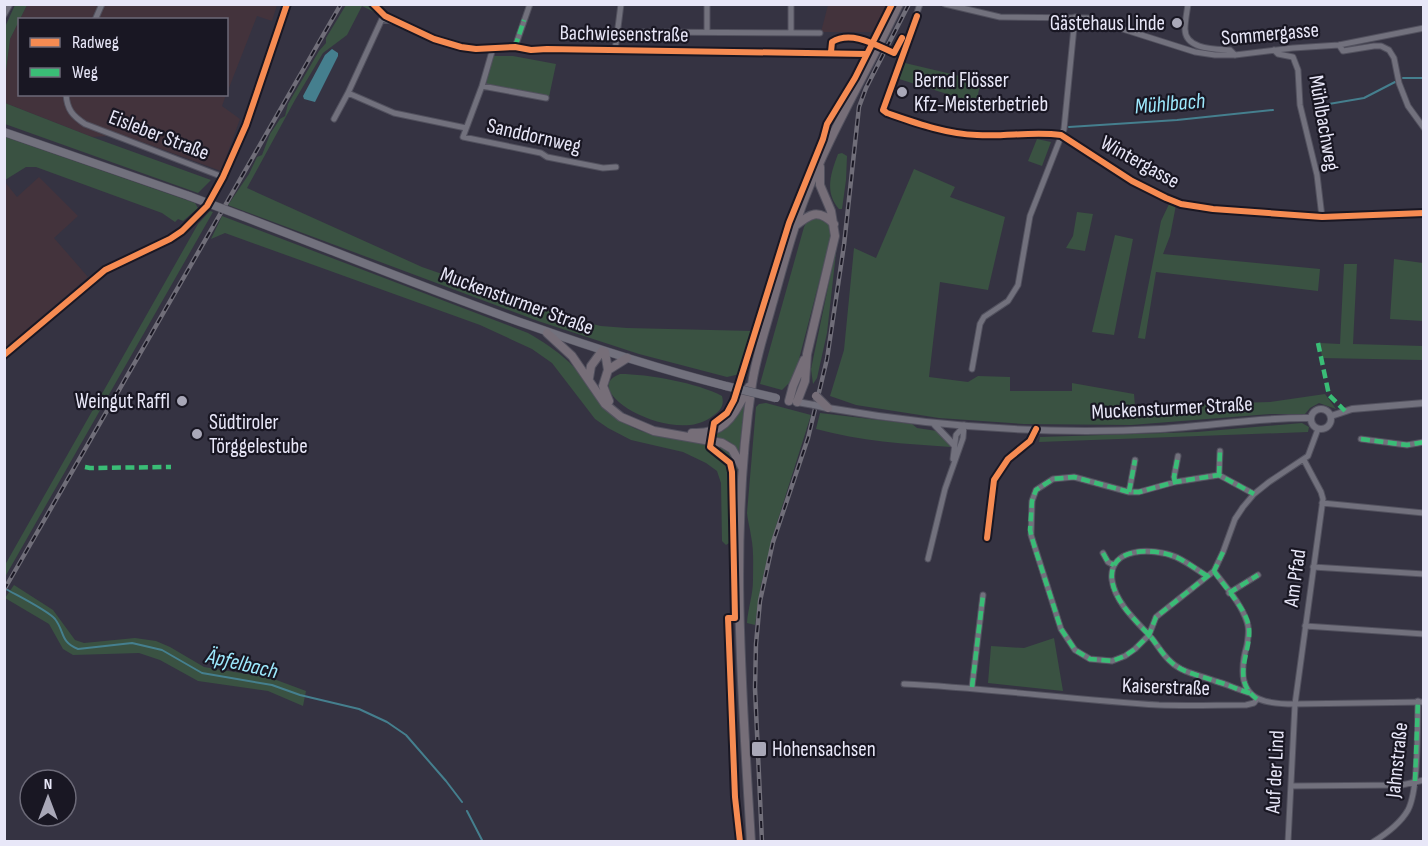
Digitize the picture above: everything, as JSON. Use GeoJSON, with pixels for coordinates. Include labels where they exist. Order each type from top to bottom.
{"type":"FeatureCollection","features":[{"type":"Feature","properties":{"kind":"main road"},"geometry":{"type":"LineString","coordinates":[[751,842],[740,618],[740,529],[742,467],[752,381],[794,227],[819,161],[899,4]]}},
{"type":"Feature","properties":{"kind":"main road","name":"Muckensturmer Straße"},"geometry":{"type":"LineString","coordinates":[[4,132],[189,196],[547,333],[726,386],[793,401]]}},
{"type":"Feature","properties":{"kind":"main road"},"geometry":{"type":"LineString","coordinates":[[793,401],[805,381],[807,354],[832,249],[834,224],[820,185],[819,161]]}},
{"type":"Feature","properties":{"kind":"main road"},"geometry":{"type":"LineString","coordinates":[[794,227],[813,214],[822,215],[834,224]]}},
{"type":"Feature","properties":{"kind":"main road"},"geometry":{"type":"LineString","coordinates":[[547,333],[572,356],[605,404],[621,417],[654,431],[722,443],[732,449],[742,467]]}},
{"type":"Feature","properties":{"kind":"main road"},"geometry":{"type":"LineString","coordinates":[[589,378],[591,366],[604,351]]}},
{"type":"Feature","properties":{"kind":"main road"},"geometry":{"type":"LineString","coordinates":[[604,351],[608,370]]}},
{"type":"Feature","properties":{"kind":"main road"},"geometry":{"type":"LineString","coordinates":[[793,401],[793,386],[807,354]]}},
{"type":"Feature","properties":{"kind":"main road"},"geometry":{"type":"LineString","coordinates":[[627,358],[608,370],[604,378],[604,393],[617,410],[644,424],[688,432],[706,432],[720,428],[735,412],[752,381]]}},
{"type":"Feature","properties":{"kind":"main road"},"geometry":{"type":"LineString","coordinates":[[805,381],[815,401],[828,408]]}},
{"type":"Feature","properties":{"kind":"street"},"geometry":{"type":"LineString","coordinates":[[4,15],[10,4]]}},
{"type":"Feature","properties":{"kind":"street"},"geometry":{"type":"LineString","coordinates":[[96,18],[102,4]]}},
{"type":"Feature","properties":{"kind":"street"},"geometry":{"type":"LineString","coordinates":[[4,355],[105,270],[182,231],[201,213],[223,177],[246,124],[287,4]]}},
{"type":"Feature","properties":{"kind":"street"},"geometry":{"type":"LineString","coordinates":[[515,47],[530,4]]}},
{"type":"Feature","properties":{"kind":"street"},"geometry":{"type":"LineString","coordinates":[[615,51],[621,4]]}},
{"type":"Feature","properties":{"kind":"street"},"geometry":{"type":"LineString","coordinates":[[707,4],[707,32]]}},
{"type":"Feature","properties":{"kind":"street"},"geometry":{"type":"LineString","coordinates":[[791,4],[791,33]]}},
{"type":"Feature","properties":{"kind":"street"},"geometry":{"type":"LineString","coordinates":[[920,4],[884,110],[895,116],[950,132],[977,135],[1049,133],[1061,135]]}},
{"type":"Feature","properties":{"kind":"street","name":"Sommergasse"},"geometry":{"type":"LineString","coordinates":[[945,4],[1000,17],[1075,17],[1114,25],[1195,52],[1215,56],[1339,45],[1424,28]]}},
{"type":"Feature","properties":{"kind":"street"},"geometry":{"type":"LineString","coordinates":[[1188,4],[1185,29],[1189,40],[1194,44],[1211,49],[1230,50],[1235,55]]}},
{"type":"Feature","properties":{"kind":"street"},"geometry":{"type":"LineString","coordinates":[[972,369],[980,324],[984,318],[1008,301],[1018,285],[1030,216],[1061,135],[1075,17]]}},
{"type":"Feature","properties":{"kind":"street","name":"Bachwiesenstraße"},"geometry":{"type":"LineString","coordinates":[[348,93],[382,19],[397,22],[434,39],[461,47],[515,47],[531,50],[857,52],[872,57]]}},
{"type":"Feature","properties":{"kind":"street"},"geometry":{"type":"LineString","coordinates":[[641,32],[820,33]]}},
{"type":"Feature","properties":{"kind":"street"},"geometry":{"type":"LineString","coordinates":[[1339,45],[1343,51],[1374,46],[1384,48],[1394,58],[1398,81],[1408,106],[1424,128]]}},
{"type":"Feature","properties":{"kind":"street","name":"Sanddornweg"},"geometry":{"type":"LineString","coordinates":[[493,48],[463,137],[603,168],[616,167]]}},
{"type":"Feature","properties":{"kind":"street","name":"Mühlbachweg"},"geometry":{"type":"LineString","coordinates":[[1274,50],[1278,54],[1293,57],[1297,66],[1300,105],[1317,175],[1322,217]]}},
{"type":"Feature","properties":{"kind":"street","name":"Sanddornweg"},"geometry":{"type":"LineString","coordinates":[[482,86],[546,98]]}},
{"type":"Feature","properties":{"kind":"street"},"geometry":{"type":"LineString","coordinates":[[334,119],[348,93],[394,113],[466,128]]}},
{"type":"Feature","properties":{"kind":"street","name":"Eisleber Straße"},"geometry":{"type":"LineString","coordinates":[[66,96],[68,107],[73,116],[85,124],[223,177]]}},
{"type":"Feature","properties":{"kind":"street","name":"Wintergasse"},"geometry":{"type":"LineString","coordinates":[[1061,135],[1132,181],[1181,204],[1213,209],[1322,217],[1424,213]]}},
{"type":"Feature","properties":{"kind":"street","name":"Muckensturmer Straße"},"geometry":{"type":"LineString","coordinates":[[793,401],[815,401]]}},
{"type":"Feature","properties":{"kind":"street"},"geometry":{"type":"LineString","coordinates":[[1330,416],[1352,409],[1424,404]]}},
{"type":"Feature","properties":{"kind":"street","name":"Muckensturmer Straße"},"geometry":{"type":"LineString","coordinates":[[828,408],[933,423],[1036,429],[1160,429],[1311,418]]}},
{"type":"Feature","properties":{"kind":"street"},"geometry":{"type":"LineString","coordinates":[[1318,410],[1325,410],[1330,416],[1329,426],[1322,430],[1312,425],[1311,418],[1318,410]]}},
{"type":"Feature","properties":{"kind":"street"},"geometry":{"type":"LineString","coordinates":[[933,423],[954,445]]}},
{"type":"Feature","properties":{"kind":"street"},"geometry":{"type":"LineString","coordinates":[[928,559],[952,463],[956,435],[964,425]]}},
{"type":"Feature","properties":{"kind":"street"},"geometry":{"type":"LineString","coordinates":[[952,463],[963,438],[964,425]]}},
{"type":"Feature","properties":{"kind":"street"},"geometry":{"type":"LineString","coordinates":[[987,538],[994,480],[1008,459],[1030,441],[1036,429]]}},
{"type":"Feature","properties":{"kind":"street"},"geometry":{"type":"LineString","coordinates":[[1254,494],[1219,475],[1176,482],[1138,492],[1129,492],[1074,477],[1053,478],[1036,490],[1032,501],[1030,530],[1061,629],[1075,650],[1090,659],[1112,661],[1130,653],[1149,635],[1156,617],[1214,571],[1235,519],[1254,494],[1304,460],[1310,453],[1318,429]]}},
{"type":"Feature","properties":{"kind":"street"},"geometry":{"type":"LineString","coordinates":[[1361,439],[1407,445],[1424,442]]}},
{"type":"Feature","properties":{"kind":"street"},"geometry":{"type":"LineString","coordinates":[[1219,475],[1220,451]]}},
{"type":"Feature","properties":{"kind":"street"},"geometry":{"type":"LineString","coordinates":[[1176,482],[1174,477],[1178,456]]}},
{"type":"Feature","properties":{"kind":"street"},"geometry":{"type":"LineString","coordinates":[[1129,492],[1135,460]]}},
{"type":"Feature","properties":{"kind":"street","name":"Am Pfad"},"geometry":{"type":"LineString","coordinates":[[1295,704],[1322,503],[1321,492],[1304,460]]}},
{"type":"Feature","properties":{"kind":"street"},"geometry":{"type":"LineString","coordinates":[[1322,503],[1424,513]]}},
{"type":"Feature","properties":{"kind":"street"},"geometry":{"type":"LineString","coordinates":[[1207,576],[1176,557],[1151,551],[1139,551],[1125,555],[1114,565],[1112,582],[1138,625],[1170,662],[1192,675],[1250,693],[1257,699]]}},
{"type":"Feature","properties":{"kind":"street"},"geometry":{"type":"LineString","coordinates":[[1103,553],[1108,562],[1114,565]]}},
{"type":"Feature","properties":{"kind":"street"},"geometry":{"type":"LineString","coordinates":[[1313,567],[1424,574]]}},
{"type":"Feature","properties":{"kind":"street"},"geometry":{"type":"LineString","coordinates":[[1214,571],[1248,623],[1243,678],[1250,693]]}},
{"type":"Feature","properties":{"kind":"street"},"geometry":{"type":"LineString","coordinates":[[1229,593],[1258,575]]}},
{"type":"Feature","properties":{"kind":"street"},"geometry":{"type":"LineString","coordinates":[[972,687],[983,595]]}},
{"type":"Feature","properties":{"kind":"street"},"geometry":{"type":"LineString","coordinates":[[1305,626],[1424,634]]}},
{"type":"Feature","properties":{"kind":"street","name":"Kaiserstraße"},"geometry":{"type":"LineString","coordinates":[[904,684],[972,687],[1162,705],[1246,705],[1254,703],[1257,699],[1275,704],[1421,701]]}},
{"type":"Feature","properties":{"kind":"street","name":"Jahnstraße"},"geometry":{"type":"LineString","coordinates":[[1373,842],[1388,833],[1408,809],[1415,781],[1421,701]]}},
{"type":"Feature","properties":{"kind":"street","name":"Auf der Lind"},"geometry":{"type":"LineString","coordinates":[[1288,842],[1295,704]]}},
{"type":"Feature","properties":{"kind":"street"},"geometry":{"type":"LineString","coordinates":[[1291,786],[1402,785],[1424,780]]}},
{"type":"Feature","properties":{"kind":"shaded area"},"geometry":{"type":"Polygon","coordinates":[[[27,5],[277,5],[272,21],[257,16],[228,90],[228,18],[20,18],[27,5]]]}},
{"type":"Feature","properties":{"kind":"shaded area"},"geometry":{"type":"Polygon","coordinates":[[[828,5],[890,5],[877,32],[821,32],[828,5]]]}},
{"type":"Feature","properties":{"kind":"shaded area"},"geometry":{"type":"Polygon","coordinates":[[[18,23],[18,96],[226,96],[222,106],[240,119],[221,171],[123,135],[92,137],[5,103],[5,79],[10,39],[18,23]]]}},
{"type":"Feature","properties":{"kind":"shaded area"},"geometry":{"type":"Polygon","coordinates":[[[39,177],[78,216],[54,238],[88,277],[5,348],[5,182],[17,197],[39,177]]]}},
{"type":"Feature","properties":{"kind":"green space"},"geometry":{"type":"Polygon","coordinates":[[[15,5],[27,5],[20,18],[18,18],[10,39],[5,79],[5,27],[15,5]]]}},
{"type":"Feature","properties":{"kind":"green space"},"geometry":{"type":"Polygon","coordinates":[[[346,5],[371,5],[384,17],[362,6],[347,35],[323,53],[247,188],[422,267],[574,320],[601,326],[627,328],[754,331],[746,365],[740,374],[727,377],[639,354],[538,321],[228,205],[249,174],[257,157],[262,155],[270,134],[280,119],[285,116],[288,104],[326,43],[326,38],[346,5]]]}},
{"type":"Feature","properties":{"kind":"green space"},"geometry":{"type":"Polygon","coordinates":[[[494,56],[513,56],[556,64],[549,97],[488,85],[485,80],[494,56]]]}},
{"type":"Feature","properties":{"kind":"green space"},"geometry":{"type":"Polygon","coordinates":[[[905,63],[981,81],[976,103],[899,79],[905,63]]]}},
{"type":"Feature","properties":{"kind":"green space"},"geometry":{"type":"Polygon","coordinates":[[[5,103],[211,180],[198,193],[5,124],[5,103]]]}},
{"type":"Feature","properties":{"kind":"green space"},"geometry":{"type":"Polygon","coordinates":[[[5,137],[195,203],[198,208],[183,221],[178,219],[175,222],[162,213],[36,167],[26,167],[5,180],[5,137]]]}},
{"type":"Feature","properties":{"kind":"green space"},"geometry":{"type":"Polygon","coordinates":[[[1037,139],[1051,142],[1042,166],[1028,161],[1037,139]]]}},
{"type":"Feature","properties":{"kind":"green space"},"geometry":{"type":"Polygon","coordinates":[[[842,153],[847,156],[846,180],[842,209],[839,209],[834,203],[830,182],[838,154],[842,153]]]}},
{"type":"Feature","properties":{"kind":"green space"},"geometry":{"type":"Polygon","coordinates":[[[914,169],[955,187],[950,197],[1005,217],[988,290],[940,282],[929,377],[968,382],[978,376],[1010,377],[1010,391],[1072,391],[1072,383],[1134,394],[1135,406],[1270,402],[1325,394],[1336,409],[1319,403],[1305,414],[1270,414],[1131,425],[1024,424],[939,418],[856,405],[830,396],[844,350],[854,248],[876,258],[914,169]]]}},
{"type":"Feature","properties":{"kind":"green space"},"geometry":{"type":"Polygon","coordinates":[[[1170,202],[1176,205],[1170,236],[1163,254],[1320,269],[1318,291],[1156,272],[1145,339],[1138,338],[1161,221],[1170,202]]]}},
{"type":"Feature","properties":{"kind":"green space"},"geometry":{"type":"Polygon","coordinates":[[[210,211],[213,212],[5,577],[5,565],[198,224],[210,211]]]}},
{"type":"Feature","properties":{"kind":"green space"},"geometry":{"type":"Polygon","coordinates":[[[1077,212],[1093,214],[1085,251],[1066,248],[1073,236],[1077,212]]]}},
{"type":"Feature","properties":{"kind":"green space"},"geometry":{"type":"Polygon","coordinates":[[[222,216],[528,333],[569,362],[607,408],[625,423],[647,433],[705,441],[725,448],[732,454],[737,471],[737,480],[729,483],[729,543],[726,545],[722,541],[721,483],[717,471],[683,452],[631,440],[608,428],[595,419],[552,363],[532,349],[480,325],[225,233],[211,239],[222,216]]]}},
{"type":"Feature","properties":{"kind":"green space"},"geometry":{"type":"Polygon","coordinates":[[[817,216],[829,222],[831,236],[798,363],[790,382],[782,390],[760,384],[804,227],[807,221],[817,216]]]}},
{"type":"Feature","properties":{"kind":"green space"},"geometry":{"type":"Polygon","coordinates":[[[1115,235],[1133,239],[1114,335],[1092,332],[1115,235]]]}},
{"type":"Feature","properties":{"kind":"green space"},"geometry":{"type":"Polygon","coordinates":[[[837,244],[827,333],[817,378],[813,384],[811,369],[837,244]]]}},
{"type":"Feature","properties":{"kind":"green space"},"geometry":{"type":"Polygon","coordinates":[[[1394,259],[1423,263],[1423,321],[1390,319],[1394,259]]]}},
{"type":"Feature","properties":{"kind":"green space"},"geometry":{"type":"Polygon","coordinates":[[[1344,264],[1357,264],[1353,344],[1423,346],[1423,360],[1322,358],[1320,343],[1340,344],[1344,264]]]}},
{"type":"Feature","properties":{"kind":"green space"},"geometry":{"type":"Polygon","coordinates":[[[620,374],[658,378],[700,387],[722,396],[722,406],[710,418],[693,425],[673,425],[653,420],[634,412],[619,402],[610,391],[610,382],[620,374]]]}},
{"type":"Feature","properties":{"kind":"green space"},"geometry":{"type":"Polygon","coordinates":[[[745,400],[739,453],[730,442],[714,437],[714,435],[733,421],[745,400]]]}},
{"type":"Feature","properties":{"kind":"green space"},"geometry":{"type":"Polygon","coordinates":[[[766,403],[811,415],[776,526],[761,585],[755,625],[747,623],[753,586],[753,564],[747,513],[756,407],[766,403]]]}},
{"type":"Feature","properties":{"kind":"green space"},"geometry":{"type":"Polygon","coordinates":[[[820,413],[912,424],[917,428],[937,431],[951,447],[866,439],[816,429],[820,413]]]}},
{"type":"Feature","properties":{"kind":"green space"},"geometry":{"type":"Polygon","coordinates":[[[1302,423],[1309,427],[1308,432],[1039,442],[1040,437],[1197,432],[1302,423]]]}},
{"type":"Feature","properties":{"kind":"green space"},"geometry":{"type":"Polygon","coordinates":[[[14,585],[53,610],[75,640],[84,643],[135,638],[156,641],[204,667],[271,678],[306,691],[303,706],[268,691],[198,681],[160,660],[139,653],[73,655],[63,649],[49,624],[5,598],[14,585]]]}},
{"type":"Feature","properties":{"kind":"green space"},"geometry":{"type":"Polygon","coordinates":[[[1054,638],[1063,691],[988,683],[991,646],[1024,648],[1054,638]]]}},
{"type":"Feature","properties":{"kind":"water"},"geometry":{"type":"Polygon","coordinates":[[[332,49],[338,53],[338,56],[315,102],[304,99],[303,96],[325,55],[332,49]]]}},
{"type":"Feature","properties":{"kind":"waterway","name":"Mühlbach"},"geometry":{"type":"LineString","coordinates":[[1403,78],[1424,78]]}},
{"type":"Feature","properties":{"kind":"waterway","name":"Mühlbach"},"geometry":{"type":"LineString","coordinates":[[1317,106],[1364,98],[1395,82]]}},
{"type":"Feature","properties":{"kind":"waterway","name":"Mühlbach"},"geometry":{"type":"LineString","coordinates":[[1069,127],[1177,120],[1273,110]]}},
{"type":"Feature","properties":{"kind":"waterway","name":"Äpfelbach"},"geometry":{"type":"LineString","coordinates":[[4,588],[51,615],[65,640],[78,649],[132,643],[162,650],[202,673],[272,685],[300,695],[359,709],[387,722],[406,735],[462,802]]}},
{"type":"Feature","properties":{"kind":"waterway","name":"Äpfelbach"},"geometry":{"type":"LineString","coordinates":[[467,811],[483,842]]}},
{"type":"Feature","properties":{"kind":"railway"},"geometry":{"type":"LineString","coordinates":[[4,590],[341,4]]}},
{"type":"Feature","properties":{"kind":"railway"},"geometry":{"type":"LineString","coordinates":[[762,842],[755,688],[760,601],[773,542],[808,438],[827,359],[844,245],[859,107],[866,88],[909,4]]}},
{"type":"Feature","properties":{"kind":"marked path"},"geometry":{"type":"LineString","coordinates":[[515,47],[524,20]]}},
{"type":"Feature","properties":{"kind":"marked path"},"geometry":{"type":"LineString","coordinates":[[1318,343],[1329,395],[1345,411]]}},
{"type":"Feature","properties":{"kind":"marked path"},"geometry":{"type":"LineString","coordinates":[[1361,439],[1407,445],[1424,442]]}},
{"type":"Feature","properties":{"kind":"marked path"},"geometry":{"type":"LineString","coordinates":[[1219,475],[1220,451]]}},
{"type":"Feature","properties":{"kind":"marked path"},"geometry":{"type":"LineString","coordinates":[[1175,482],[1178,456]]}},
{"type":"Feature","properties":{"kind":"marked path"},"geometry":{"type":"LineString","coordinates":[[1129,492],[1135,460]]}},
{"type":"Feature","properties":{"kind":"marked path"},"geometry":{"type":"LineString","coordinates":[[85,467],[171,467]]}},
{"type":"Feature","properties":{"kind":"marked path"},"geometry":{"type":"LineString","coordinates":[[1223,552],[1214,571],[1156,617],[1149,635],[1135,649],[1112,661],[1090,659],[1075,650],[1061,629],[1030,530],[1032,501],[1036,490],[1053,479],[1074,477],[1129,492],[1139,492],[1175,482],[1219,475],[1254,494]]}},
{"type":"Feature","properties":{"kind":"marked path"},"geometry":{"type":"LineString","coordinates":[[1207,576],[1176,557],[1145,551],[1125,555],[1117,561],[1113,569],[1112,580],[1117,596],[1127,611],[1175,665],[1191,673],[1250,693]]}},
{"type":"Feature","properties":{"kind":"marked path"},"geometry":{"type":"LineString","coordinates":[[1103,553],[1108,562],[1114,565]]}},
{"type":"Feature","properties":{"kind":"marked path"},"geometry":{"type":"LineString","coordinates":[[1214,571],[1246,617],[1249,633],[1244,662],[1244,682],[1257,699]]}},
{"type":"Feature","properties":{"kind":"marked path"},"geometry":{"type":"LineString","coordinates":[[1229,593],[1258,575]]}},
{"type":"Feature","properties":{"kind":"marked path"},"geometry":{"type":"LineString","coordinates":[[972,687],[983,595]]}},
{"type":"Feature","properties":{"kind":"marked path"},"geometry":{"type":"LineString","coordinates":[[1415,781],[1418,701]]}},
{"type":"Feature","properties":{"kind":"cycle path"},"geometry":{"type":"LineString","coordinates":[[4,355],[105,270],[170,239],[182,231],[207,206],[223,177],[246,125],[287,4]]}},
{"type":"Feature","properties":{"kind":"cycle path"},"geometry":{"type":"LineString","coordinates":[[373,4],[385,16],[434,39],[476,49],[515,47],[531,50],[866,54]]}},
{"type":"Feature","properties":{"kind":"cycle path"},"geometry":{"type":"LineString","coordinates":[[740,842],[735,797],[728,618],[735,618],[732,472],[730,463],[710,447],[714,423],[727,413],[734,400],[789,223],[827,124],[855,78],[892,4]]}},
{"type":"Feature","properties":{"kind":"cycle path"},"geometry":{"type":"LineString","coordinates":[[917,16],[883,110],[887,113],[954,133],[1061,135],[1132,181],[1181,204],[1213,209],[1322,217],[1424,213]]}},
{"type":"Feature","properties":{"kind":"cycle path"},"geometry":{"type":"LineString","coordinates":[[831,52],[832,42],[855,38],[894,53],[902,38]]}},
{"type":"Feature","properties":{"kind":"cycle path"},"geometry":{"type":"LineString","coordinates":[[987,538],[994,480],[1008,459],[1030,441],[1036,429]]}},
{"type":"Feature","properties":{"kind":"place","name":"Gästehaus Linde"},"geometry":{"type":"Point","coordinates":[1177,23]}},
{"type":"Feature","properties":{"kind":"place","name":"Bernd Flösser Kfz-Meisterbetrieb"},"geometry":{"type":"Point","coordinates":[902,92]}},
{"type":"Feature","properties":{"kind":"place","name":"Weingut Raffl"},"geometry":{"type":"Point","coordinates":[182,401]}},
{"type":"Feature","properties":{"kind":"place","name":"Südtiroler Törggelestube"},"geometry":{"type":"Point","coordinates":[197,434]}},
{"type":"Feature","properties":{"kind":"place","name":"Hohensachsen"},"geometry":{"type":"Point","coordinates":[759,749]}}]}
